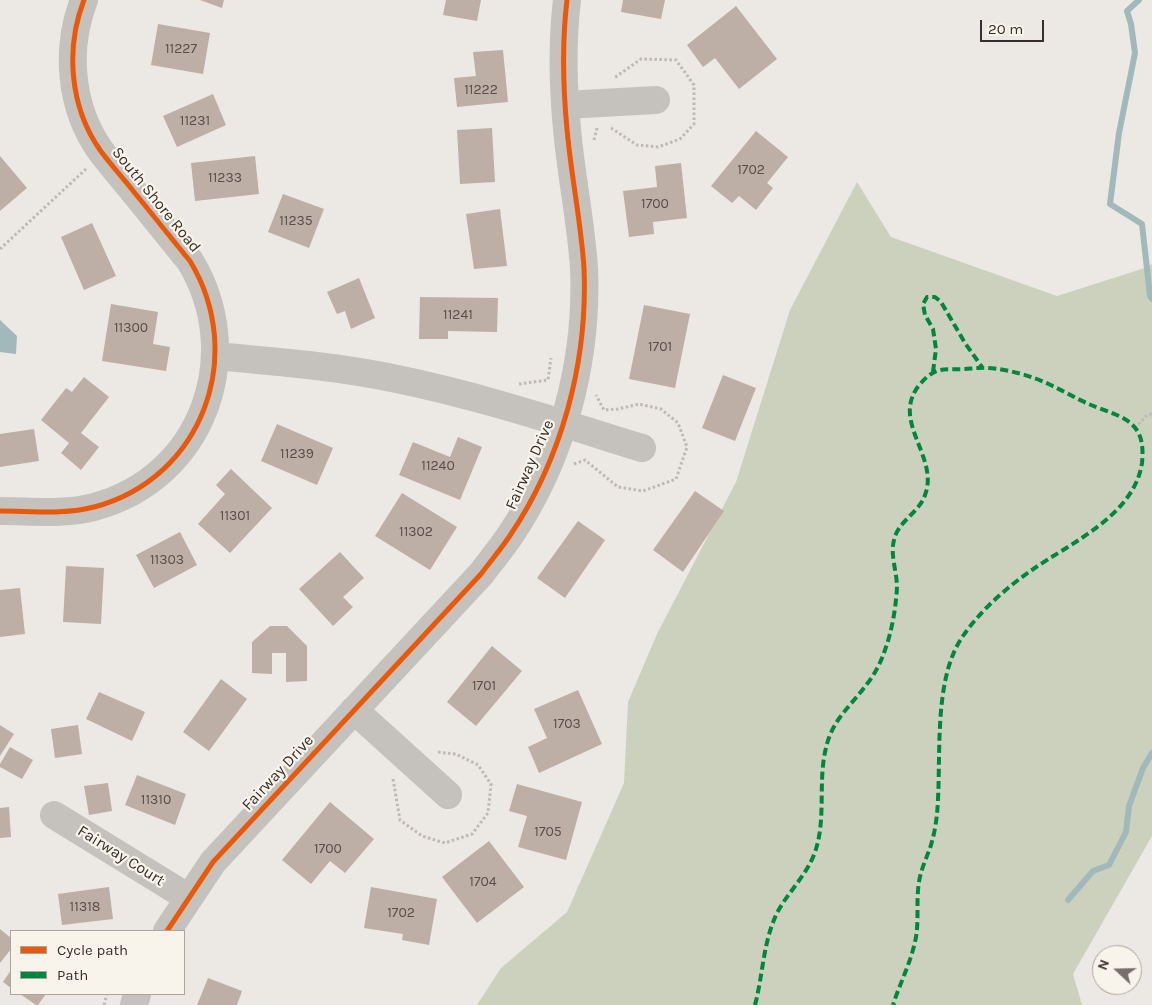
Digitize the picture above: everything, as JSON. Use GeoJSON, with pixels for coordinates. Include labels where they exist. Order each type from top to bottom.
{"type":"FeatureCollection","features":[{"type":"Feature","properties":{"kind":"street","name":"South Shore Road"},"geometry":{"type":"LineString","coordinates":[[0,511],[66,512],[94,507],[122,497],[142,485],[164,468],[182,449],[197,425],[209,398],[215,370],[216,356],[213,318],[207,296],[195,270],[190,261],[100,150],[86,125],[76,97],[73,41],[84,0]]}},
{"type":"Feature","properties":{"kind":"street","name":"Fairway Drive"},"geometry":{"type":"LineString","coordinates":[[168,930],[213,862],[481,574],[509,537],[534,496],[552,456],[564,424],[578,364],[584,314],[584,267],[565,105],[564,47],[567,0]]}},
{"type":"Feature","properties":{"kind":"street"},"geometry":{"type":"LineString","coordinates":[[565,105],[656,100]]}},
{"type":"Feature","properties":{"kind":"street"},"geometry":{"type":"LineString","coordinates":[[216,356],[320,366],[396,378],[473,396],[642,448]]}},
{"type":"Feature","properties":{"kind":"street"},"geometry":{"type":"LineString","coordinates":[[354,710],[448,795]]}},
{"type":"Feature","properties":{"kind":"street","name":"Fairway Court"},"geometry":{"type":"LineString","coordinates":[[54,815],[189,898]]}},
{"type":"Feature","properties":{"kind":"path"},"geometry":{"type":"LineString","coordinates":[[607,126],[637,145],[658,146],[680,139],[694,124]]}},
{"type":"Feature","properties":{"kind":"path"},"geometry":{"type":"LineString","coordinates":[[596,128],[602,127]]}},
{"type":"Feature","properties":{"kind":"path"},"geometry":{"type":"LineString","coordinates":[[0,249],[86,168],[92,175]]}},
{"type":"Feature","properties":{"kind":"path"},"geometry":{"type":"LineString","coordinates":[[514,385],[548,380],[551,358]]}},
{"type":"Feature","properties":{"kind":"path"},"geometry":{"type":"LineString","coordinates":[[1135,428],[1147,415],[1152,414]]}},
{"type":"Feature","properties":{"kind":"green space"},"geometry":{"type":"Polygon","coordinates":[[[857,182],[891,237],[1057,296],[1145,268],[1152,264],[1152,836],[1073,974],[1082,1005],[477,1005],[501,968],[567,912],[624,783],[628,702],[657,634],[736,482],[790,310],[857,182]]]}},
{"type":"Feature","properties":{"kind":"water"},"geometry":{"type":"Polygon","coordinates":[[[0,320],[17,336],[16,354],[0,352],[0,320]]]}},
{"type":"Feature","properties":{"kind":"building"},"geometry":{"type":"Polygon","coordinates":[[[200,0],[224,0],[222,8],[200,0]]]}},
{"type":"Feature","properties":{"kind":"building"},"geometry":{"type":"Polygon","coordinates":[[[446,0],[481,0],[477,21],[443,15],[446,0]]]}},
{"type":"Feature","properties":{"kind":"building"},"geometry":{"type":"Polygon","coordinates":[[[623,0],[665,0],[661,19],[621,12],[623,0]]]}},
{"type":"Feature","properties":{"kind":"building"},"geometry":{"type":"Polygon","coordinates":[[[736,6],[777,59],[739,89],[715,58],[703,67],[687,45],[736,6]]]}},
{"type":"Feature","properties":{"kind":"building"},"geometry":{"type":"Polygon","coordinates":[[[158,24],[210,33],[203,74],[151,65],[158,24]]]}},
{"type":"Feature","properties":{"kind":"building"},"geometry":{"type":"Polygon","coordinates":[[[503,50],[508,102],[457,107],[454,78],[476,76],[473,52],[503,50]]]}},
{"type":"Feature","properties":{"kind":"building"},"geometry":{"type":"Polygon","coordinates":[[[213,94],[226,125],[177,147],[163,116],[213,94]]]}},
{"type":"Feature","properties":{"kind":"building"},"geometry":{"type":"Polygon","coordinates":[[[492,128],[495,182],[460,184],[457,130],[492,128]]]}},
{"type":"Feature","properties":{"kind":"building"},"geometry":{"type":"Polygon","coordinates":[[[756,131],[788,157],[767,183],[773,188],[756,210],[739,196],[732,203],[711,186],[756,131]]]}},
{"type":"Feature","properties":{"kind":"building"},"geometry":{"type":"Polygon","coordinates":[[[0,156],[27,188],[0,211],[0,156]]]}},
{"type":"Feature","properties":{"kind":"building"},"geometry":{"type":"Polygon","coordinates":[[[255,156],[259,194],[195,201],[191,163],[255,156]]]}},
{"type":"Feature","properties":{"kind":"building"},"geometry":{"type":"Polygon","coordinates":[[[681,163],[687,218],[653,222],[654,234],[629,237],[623,191],[657,187],[655,166],[681,163]]]}},
{"type":"Feature","properties":{"kind":"building"},"geometry":{"type":"Polygon","coordinates":[[[283,194],[324,209],[309,248],[268,232],[283,194]]]}},
{"type":"Feature","properties":{"kind":"building"},"geometry":{"type":"Polygon","coordinates":[[[500,209],[507,266],[474,269],[466,214],[500,209]]]}},
{"type":"Feature","properties":{"kind":"building"},"geometry":{"type":"Polygon","coordinates":[[[92,223],[116,276],[84,290],[61,237],[92,223]]]}},
{"type":"Feature","properties":{"kind":"building"},"geometry":{"type":"Polygon","coordinates":[[[359,278],[375,318],[351,329],[345,311],[337,314],[327,292],[359,278]]]}},
{"type":"Feature","properties":{"kind":"building"},"geometry":{"type":"Polygon","coordinates":[[[420,297],[498,298],[497,332],[448,331],[448,339],[419,339],[420,297]]]}},
{"type":"Feature","properties":{"kind":"building"},"geometry":{"type":"Polygon","coordinates":[[[111,304],[158,312],[153,344],[170,347],[166,371],[102,361],[111,304]]]}},
{"type":"Feature","properties":{"kind":"building"},"geometry":{"type":"Polygon","coordinates":[[[644,305],[690,314],[675,388],[629,379],[644,305]]]}},
{"type":"Feature","properties":{"kind":"building"},"geometry":{"type":"Polygon","coordinates":[[[723,375],[756,388],[735,441],[702,428],[723,375]]]}},
{"type":"Feature","properties":{"kind":"building"},"geometry":{"type":"Polygon","coordinates":[[[84,377],[109,397],[81,433],[99,447],[81,470],[61,453],[69,443],[41,420],[66,388],[72,392],[84,377]]]}},
{"type":"Feature","properties":{"kind":"building"},"geometry":{"type":"Polygon","coordinates":[[[277,424],[333,448],[317,485],[261,461],[277,424]]]}},
{"type":"Feature","properties":{"kind":"building"},"geometry":{"type":"Polygon","coordinates":[[[34,429],[39,461],[0,467],[0,434],[34,429]]]}},
{"type":"Feature","properties":{"kind":"building"},"geometry":{"type":"Polygon","coordinates":[[[458,437],[482,447],[460,500],[399,475],[413,442],[450,457],[458,437]]]}},
{"type":"Feature","properties":{"kind":"building"},"geometry":{"type":"Polygon","coordinates":[[[231,469],[272,508],[230,553],[198,524],[225,494],[216,485],[231,469]]]}},
{"type":"Feature","properties":{"kind":"building"},"geometry":{"type":"Polygon","coordinates":[[[695,491],[724,511],[683,572],[653,550],[695,491]]]}},
{"type":"Feature","properties":{"kind":"building"},"geometry":{"type":"Polygon","coordinates":[[[402,493],[457,527],[430,570],[375,536],[402,493]]]}},
{"type":"Feature","properties":{"kind":"building"},"geometry":{"type":"Polygon","coordinates":[[[578,521],[605,540],[565,598],[537,578],[578,521]]]}},
{"type":"Feature","properties":{"kind":"building"},"geometry":{"type":"Polygon","coordinates":[[[180,532],[197,565],[154,588],[136,555],[180,532]]]}},
{"type":"Feature","properties":{"kind":"building"},"geometry":{"type":"Polygon","coordinates":[[[340,552],[364,578],[343,597],[353,607],[333,626],[299,589],[340,552]]]}},
{"type":"Feature","properties":{"kind":"building"},"geometry":{"type":"Polygon","coordinates":[[[66,566],[104,568],[101,624],[63,622],[66,566]]]}},
{"type":"Feature","properties":{"kind":"building"},"geometry":{"type":"Polygon","coordinates":[[[20,588],[25,634],[0,637],[0,590],[20,588]]]}},
{"type":"Feature","properties":{"kind":"building"},"geometry":{"type":"Polygon","coordinates":[[[270,626],[287,626],[307,646],[307,681],[286,682],[286,653],[272,653],[272,674],[252,673],[252,642],[270,626]]]}},
{"type":"Feature","properties":{"kind":"building"},"geometry":{"type":"Polygon","coordinates":[[[492,646],[522,671],[476,726],[447,702],[492,646]]]}},
{"type":"Feature","properties":{"kind":"building"},"geometry":{"type":"Polygon","coordinates":[[[221,679],[247,699],[209,751],[183,732],[221,679]]]}},
{"type":"Feature","properties":{"kind":"building"},"geometry":{"type":"Polygon","coordinates":[[[578,690],[602,744],[539,773],[528,747],[547,738],[534,709],[578,690]]]}},
{"type":"Feature","properties":{"kind":"building"},"geometry":{"type":"Polygon","coordinates":[[[99,692],[145,712],[132,741],[86,719],[99,692]]]}},
{"type":"Feature","properties":{"kind":"building"},"geometry":{"type":"Polygon","coordinates":[[[0,725],[14,734],[0,756],[0,725]]]}},
{"type":"Feature","properties":{"kind":"building"},"geometry":{"type":"Polygon","coordinates":[[[78,725],[82,754],[55,758],[51,729],[78,725]]]}},
{"type":"Feature","properties":{"kind":"building"},"geometry":{"type":"Polygon","coordinates":[[[10,747],[33,760],[22,779],[0,767],[10,747]]]}},
{"type":"Feature","properties":{"kind":"building"},"geometry":{"type":"Polygon","coordinates":[[[137,775],[186,794],[175,825],[125,805],[137,775]]]}},
{"type":"Feature","properties":{"kind":"building"},"geometry":{"type":"Polygon","coordinates":[[[108,783],[112,811],[89,815],[84,786],[108,783]]]}},
{"type":"Feature","properties":{"kind":"building"},"geometry":{"type":"Polygon","coordinates":[[[517,784],[582,802],[566,860],[518,847],[527,816],[509,811],[517,784]]]}},
{"type":"Feature","properties":{"kind":"building"},"geometry":{"type":"Polygon","coordinates":[[[330,802],[374,839],[345,873],[330,861],[311,884],[282,860],[330,802]]]}},
{"type":"Feature","properties":{"kind":"building"},"geometry":{"type":"Polygon","coordinates":[[[9,807],[11,837],[0,838],[0,808],[9,807]]]}},
{"type":"Feature","properties":{"kind":"building"},"geometry":{"type":"Polygon","coordinates":[[[489,841],[524,887],[477,923],[442,877],[489,841]]]}},
{"type":"Feature","properties":{"kind":"building"},"geometry":{"type":"Polygon","coordinates":[[[109,887],[113,919],[62,925],[58,894],[109,887]]]}},
{"type":"Feature","properties":{"kind":"building"},"geometry":{"type":"Polygon","coordinates":[[[371,887],[437,899],[429,945],[402,940],[403,934],[364,928],[371,887]]]}},
{"type":"Feature","properties":{"kind":"building"},"geometry":{"type":"Polygon","coordinates":[[[0,929],[10,937],[10,950],[0,963],[0,929]]]}},
{"type":"Feature","properties":{"kind":"building"},"geometry":{"type":"Polygon","coordinates":[[[10,972],[10,987],[3,982],[10,972]]]}},
{"type":"Feature","properties":{"kind":"building"},"geometry":{"type":"Polygon","coordinates":[[[208,978],[242,991],[237,1005],[197,1005],[208,978]]]}},
{"type":"Feature","properties":{"kind":"building"},"geometry":{"type":"Polygon","coordinates":[[[21,995],[45,995],[36,1005],[21,995]]]}},
{"type":"Feature","properties":{"kind":"waterway"},"geometry":{"type":"LineString","coordinates":[[1139,0],[1127,11],[1135,53],[1119,133],[1110,204],[1142,224],[1150,296],[1152,299]]}},
{"type":"Feature","properties":{"kind":"waterway"},"geometry":{"type":"LineString","coordinates":[[1068,900],[1093,871],[1109,865],[1126,832],[1129,806],[1143,768],[1152,753]]}},
{"type":"Feature","properties":{"kind":"marked path"},"geometry":{"type":"LineString","coordinates":[[933,372],[936,349],[933,329],[925,315],[923,304],[927,297],[935,297],[941,302],[965,343],[982,367]]}},
{"type":"Feature","properties":{"kind":"marked path"},"geometry":{"type":"LineString","coordinates":[[755,1005],[772,924],[781,905],[812,860],[819,838],[823,764],[830,735],[842,715],[875,672],[890,635],[897,587],[893,552],[894,540],[900,527],[922,501],[928,481],[926,466],[912,424],[910,411],[912,397],[921,383],[936,371],[945,369],[999,369],[1041,381],[1123,418],[1134,427],[1141,439],[1142,463],[1137,482],[1127,498],[1114,513],[1013,584],[970,627],[953,654],[942,697],[935,826],[919,882],[917,930],[914,946],[893,1005]]}},
{"type":"Feature","properties":{"kind":"cycle path"},"geometry":{"type":"LineString","coordinates":[[0,511],[71,511],[94,507],[132,492],[163,470],[187,441],[204,408],[213,372],[214,335],[207,297],[190,261],[100,150],[82,115],[77,97],[73,58],[74,38],[84,0]]}},
{"type":"Feature","properties":{"kind":"cycle path"},"geometry":{"type":"LineString","coordinates":[[168,930],[213,862],[481,574],[509,537],[528,507],[544,475],[568,408],[576,374],[584,303],[583,251],[569,146],[565,97],[564,48],[567,0]]}}]}
